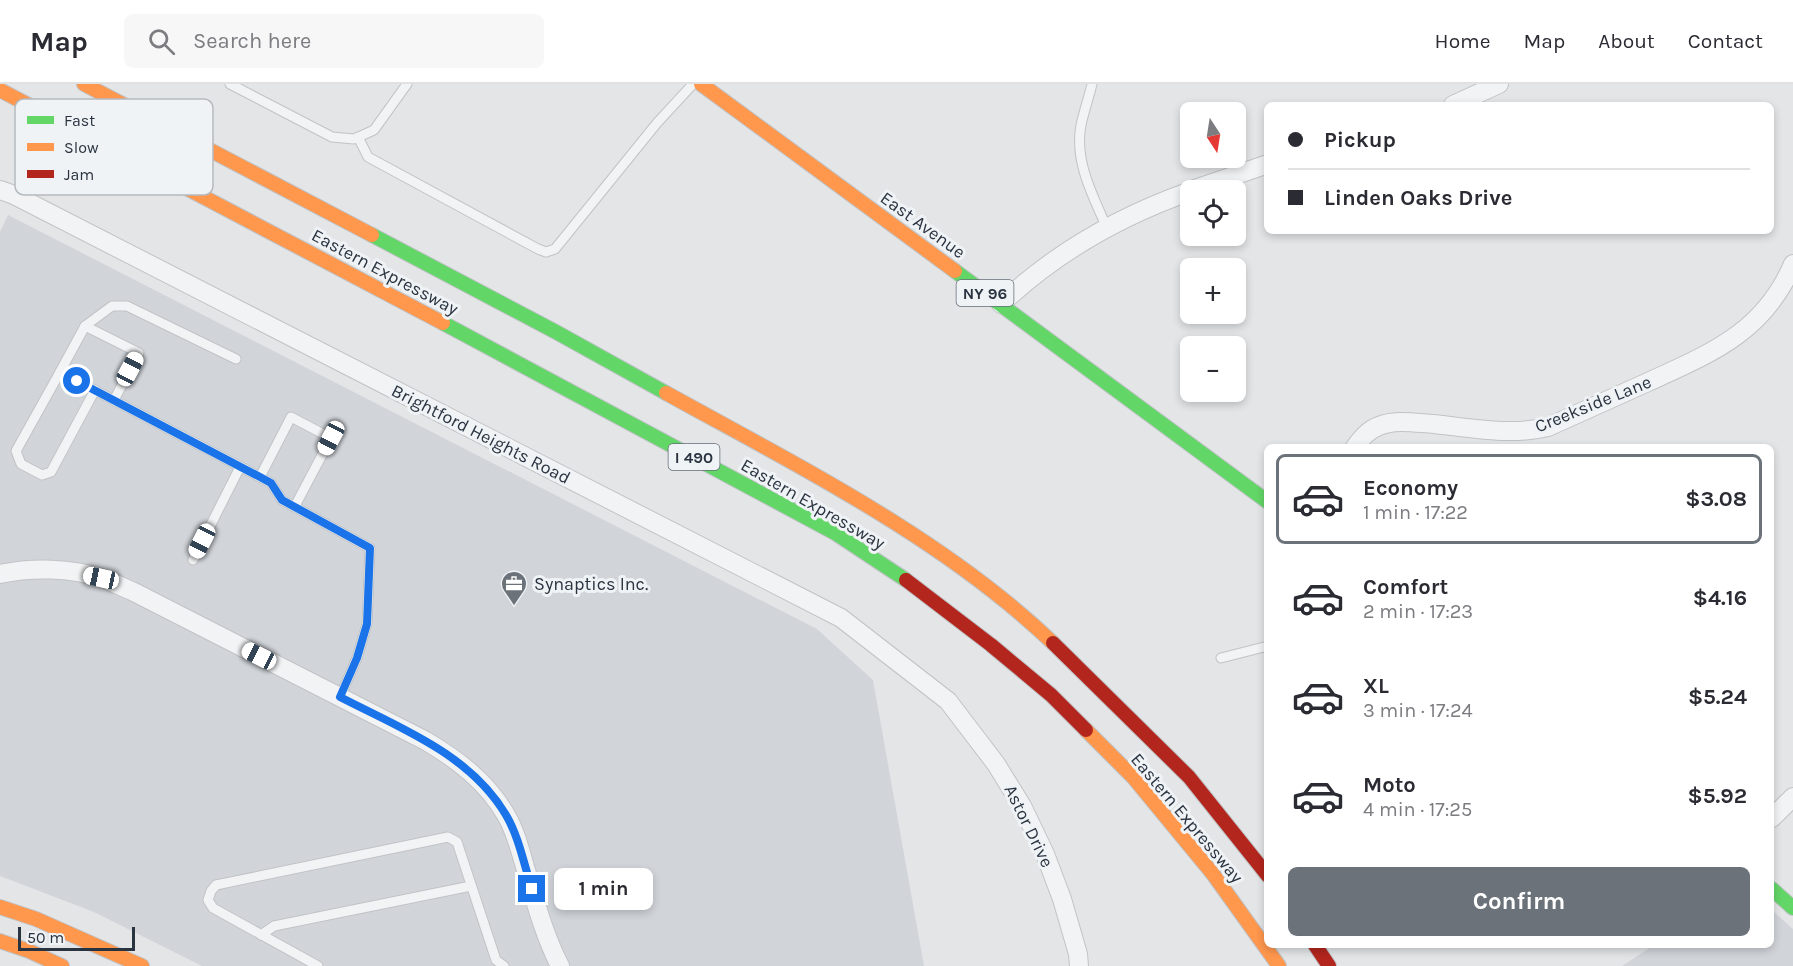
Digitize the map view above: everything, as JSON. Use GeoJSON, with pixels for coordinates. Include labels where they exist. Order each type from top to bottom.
{"type":"FeatureCollection","features":[{"type":"Feature","properties":{"kind":"main road","name":"Eastern Expressway"},"geometry":{"type":"LineString","coordinates":[[84,84],[113,99]]}},
{"type":"Feature","properties":{"kind":"main road","name":"East Avenue"},"geometry":{"type":"LineString","coordinates":[[701,84],[1264,499]]}},
{"type":"Feature","properties":{"kind":"main road","name":"Eastern Expressway"},"geometry":{"type":"LineString","coordinates":[[0,90],[17,99]]}},
{"type":"Feature","properties":{"kind":"main road","name":"Eastern Expressway"},"geometry":{"type":"LineString","coordinates":[[213,152],[556,332],[847,493],[940,553],[1030,621],[1106,693],[1189,777],[1264,871]]}},
{"type":"Feature","properties":{"kind":"main road","name":"Eastern Expressway"},"geometry":{"type":"LineString","coordinates":[[199,195],[835,533],[910,582],[991,645],[1050,695],[1132,777],[1213,874],[1264,945]]}},
{"type":"Feature","properties":{"kind":"main road"},"geometry":{"type":"LineString","coordinates":[[1774,890],[1793,908]]}},
{"type":"Feature","properties":{"kind":"main road"},"geometry":{"type":"LineString","coordinates":[[0,907],[36,919],[142,966]]}},
{"type":"Feature","properties":{"kind":"main road"},"geometry":{"type":"LineString","coordinates":[[0,941],[62,966]]}},
{"type":"Feature","properties":{"kind":"main road","name":"Eastern Expressway"},"geometry":{"type":"LineString","coordinates":[[1266,948],[1279,966]]}},
{"type":"Feature","properties":{"kind":"main road"},"geometry":{"type":"LineString","coordinates":[[1317,948],[1329,966]]}},
{"type":"Feature","properties":{"kind":"street"},"geometry":{"type":"LineString","coordinates":[[1460,102],[1499,84]]}},
{"type":"Feature","properties":{"kind":"street"},"geometry":{"type":"LineString","coordinates":[[1222,180],[1264,165]]}},
{"type":"Feature","properties":{"kind":"street","name":"Brightford Heights Road"},"geometry":{"type":"LineString","coordinates":[[0,190],[14,195],[842,618],[948,701]]}},
{"type":"Feature","properties":{"kind":"street"},"geometry":{"type":"LineString","coordinates":[[1001,304],[1029,278],[1067,251],[1107,228],[1180,195]]}},
{"type":"Feature","properties":{"kind":"street","name":"Creekside Lane"},"geometry":{"type":"LineString","coordinates":[[1357,444],[1364,434],[1387,423],[1409,422],[1523,432],[1548,427],[1716,350],[1754,322],[1771,302],[1793,264]]}},
{"type":"Feature","properties":{"kind":"street"},"geometry":{"type":"LineString","coordinates":[[0,574],[40,570],[73,572],[101,578],[132,591],[431,744],[472,773],[490,792],[507,816],[538,911],[559,966]]}},
{"type":"Feature","properties":{"kind":"street","name":"Astor Drive"},"geometry":{"type":"LineString","coordinates":[[948,701],[996,764],[1022,806],[1045,854],[1062,899],[1078,954],[1079,966]]}},
{"type":"Feature","properties":{"kind":"street"},"geometry":{"type":"LineString","coordinates":[[1774,816],[1793,797]]}},
{"type":"Feature","properties":{"kind":"lane"},"geometry":{"type":"LineString","coordinates":[[230,84],[332,137],[354,139],[374,130],[407,84]]}},
{"type":"Feature","properties":{"kind":"lane"},"geometry":{"type":"LineString","coordinates":[[358,137],[368,157],[546,252],[555,249],[657,123],[693,84]]}},
{"type":"Feature","properties":{"kind":"lane"},"geometry":{"type":"LineString","coordinates":[[1092,84],[1080,127],[1080,156],[1089,187],[1107,228]]}},
{"type":"Feature","properties":{"kind":"lane"},"geometry":{"type":"LineString","coordinates":[[95,390],[51,472],[42,475],[21,464],[15,451],[85,326],[112,306],[127,306],[236,359]]}},
{"type":"Feature","properties":{"kind":"lane"},"geometry":{"type":"LineString","coordinates":[[85,326],[139,353],[114,400]]}},
{"type":"Feature","properties":{"kind":"lane"},"geometry":{"type":"LineString","coordinates":[[60,372],[271,483],[282,500],[370,548],[367,624],[357,658],[340,697]]}},
{"type":"Feature","properties":{"kind":"lane"},"geometry":{"type":"LineString","coordinates":[[260,477],[291,417],[331,438],[295,506]]}},
{"type":"Feature","properties":{"kind":"lane"},"geometry":{"type":"LineString","coordinates":[[192,560],[240,467]]}},
{"type":"Feature","properties":{"kind":"lane"},"geometry":{"type":"LineString","coordinates":[[1221,658],[1264,647]]}},
{"type":"Feature","properties":{"kind":"lane"},"geometry":{"type":"LineString","coordinates":[[318,966],[213,909],[208,900],[211,891],[216,885],[448,837],[457,842],[496,960],[504,966]]}},
{"type":"Feature","properties":{"kind":"lane"},"geometry":{"type":"LineString","coordinates":[[261,935],[274,926],[471,886]]}},
{"type":"Feature","properties":{"kind":"shaded area"},"geometry":{"type":"Polygon","coordinates":[[[8,215],[817,629],[873,680],[924,966],[202,966],[94,912],[0,876],[0,232],[8,215]]]}},
{"type":"Feature","properties":{"kind":"shaded area"},"geometry":{"type":"Polygon","coordinates":[[[1774,912],[1793,929],[1793,966],[1622,966],[1649,948],[1774,948],[1774,912]]]}},
{"type":"Feature","properties":{"kind":"traffic: fast"},"geometry":{"type":"LineString","coordinates":[[372,235],[666,393]]}},
{"type":"Feature","properties":{"kind":"traffic: fast"},"geometry":{"type":"LineString","coordinates":[[955,271],[1264,499]]}},
{"type":"Feature","properties":{"kind":"traffic: fast"},"geometry":{"type":"LineString","coordinates":[[443,323],[835,533],[906,580]]}},
{"type":"Feature","properties":{"kind":"traffic: fast"},"geometry":{"type":"LineString","coordinates":[[1774,891],[1793,908]]}},
{"type":"Feature","properties":{"kind":"traffic: slow"},"geometry":{"type":"LineString","coordinates":[[84,84],[113,99]]}},
{"type":"Feature","properties":{"kind":"traffic: slow"},"geometry":{"type":"LineString","coordinates":[[701,84],[955,271]]}},
{"type":"Feature","properties":{"kind":"traffic: slow"},"geometry":{"type":"LineString","coordinates":[[0,90],[17,99]]}},
{"type":"Feature","properties":{"kind":"traffic: slow"},"geometry":{"type":"LineString","coordinates":[[213,152],[372,235]]}},
{"type":"Feature","properties":{"kind":"traffic: slow"},"geometry":{"type":"LineString","coordinates":[[200,195],[443,323]]}},
{"type":"Feature","properties":{"kind":"traffic: slow"},"geometry":{"type":"LineString","coordinates":[[666,393],[817,476],[917,537],[1010,605],[1053,643]]}},
{"type":"Feature","properties":{"kind":"traffic: slow"},"geometry":{"type":"LineString","coordinates":[[1086,730],[1133,777],[1213,874],[1264,945]]}},
{"type":"Feature","properties":{"kind":"traffic: slow"},"geometry":{"type":"LineString","coordinates":[[0,907],[36,919],[142,966]]}},
{"type":"Feature","properties":{"kind":"traffic: slow"},"geometry":{"type":"LineString","coordinates":[[0,941],[62,966]]}},
{"type":"Feature","properties":{"kind":"traffic: slow"},"geometry":{"type":"LineString","coordinates":[[1266,948],[1279,966]]}},
{"type":"Feature","properties":{"kind":"traffic: jam"},"geometry":{"type":"LineString","coordinates":[[906,580],[991,645],[1051,695],[1086,730]]}},
{"type":"Feature","properties":{"kind":"traffic: jam"},"geometry":{"type":"LineString","coordinates":[[1053,643],[1189,777],[1264,871]]}},
{"type":"Feature","properties":{"kind":"traffic: jam"},"geometry":{"type":"LineString","coordinates":[[1317,948],[1329,966]]}},
{"type":"Feature","properties":{"kind":"place","name":"Synaptics Inc."},"geometry":{"type":"Point","coordinates":[514,607]}},
{"type":"Feature","properties":{"kind":"route"},"geometry":{"type":"LineString","coordinates":[[77,381],[271,483],[282,500],[370,548],[367,624],[357,658],[340,697],[426,741],[472,773],[490,792],[507,816],[532,889]]}}]}
